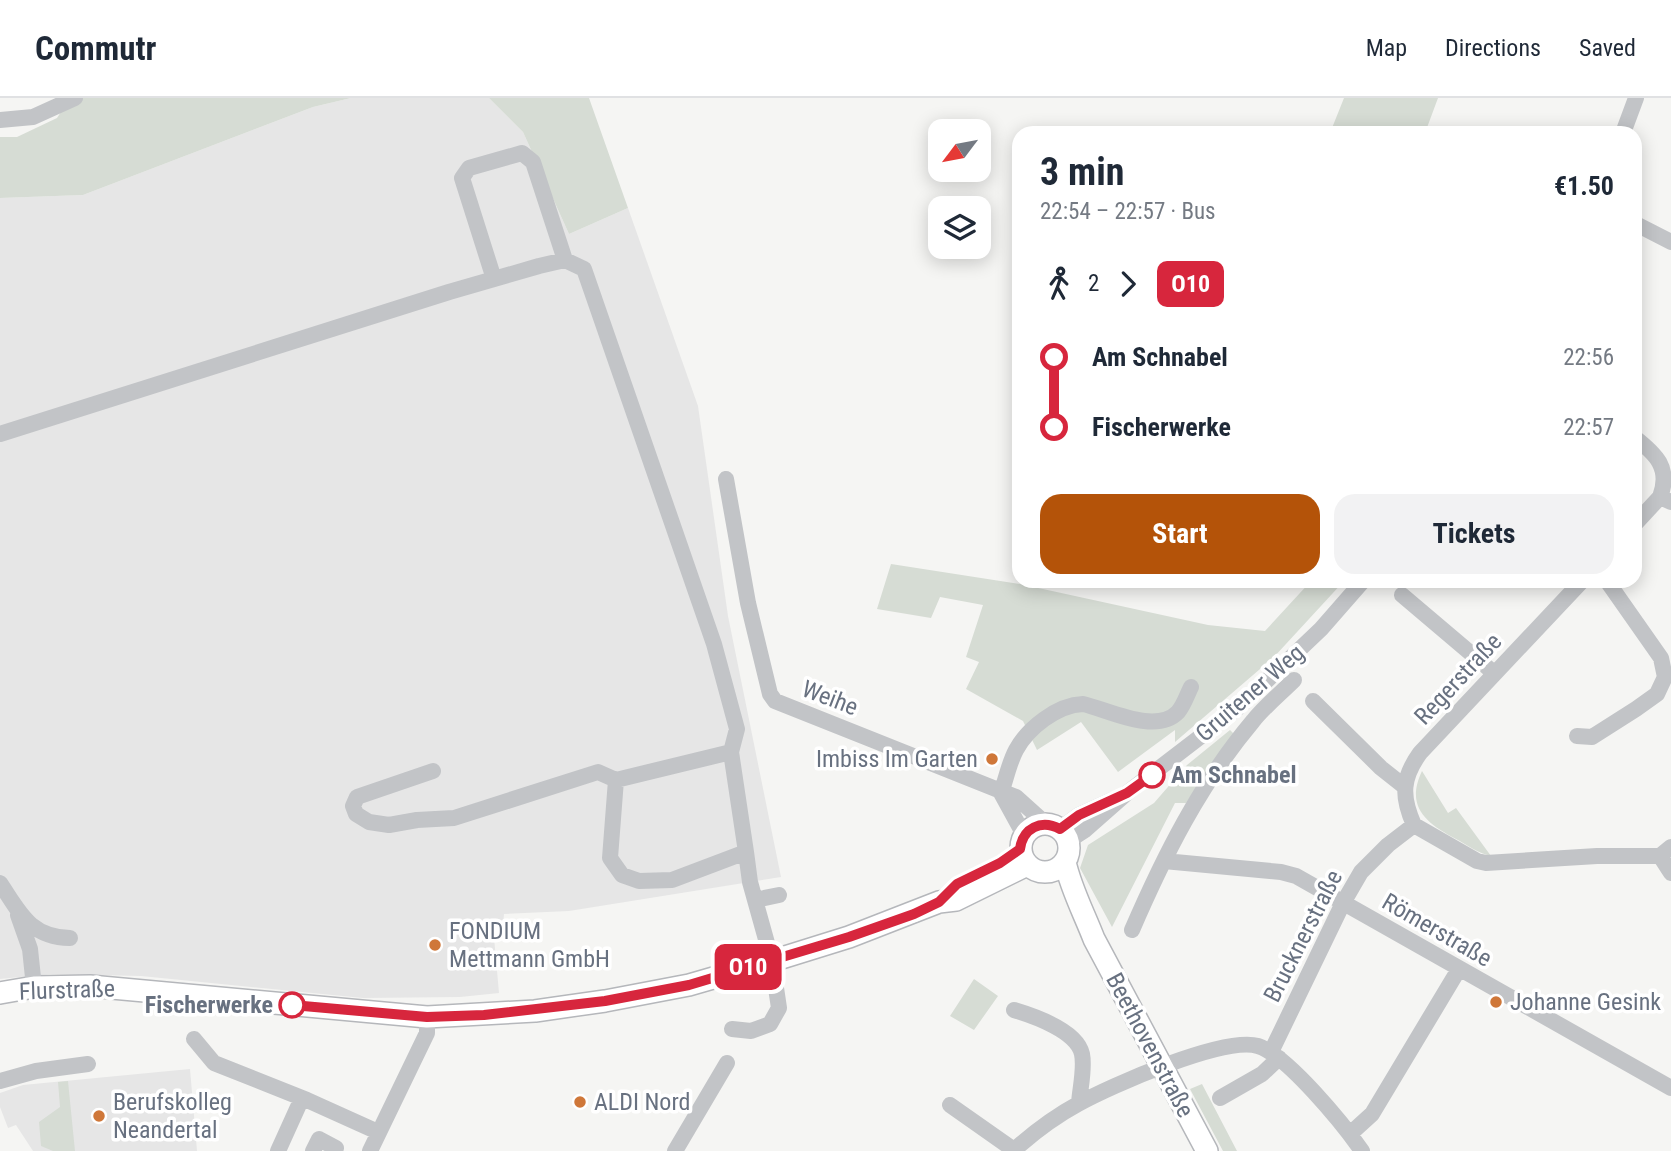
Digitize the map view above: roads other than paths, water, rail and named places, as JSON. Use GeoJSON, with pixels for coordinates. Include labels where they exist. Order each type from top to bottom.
{"type":"FeatureCollection","features":[{"type":"Feature","properties":{"kind":"main road"},"geometry":{"type":"LineString","coordinates":[[1033,827],[1060,839],[1055,871],[1029,856],[1033,827]]}},
{"type":"Feature","properties":{"kind":"main road","name":"Beethovenstraße"},"geometry":{"type":"LineString","coordinates":[[1060,839],[1070,887],[1081,905],[1094,939],[1206,1151]]}},
{"type":"Feature","properties":{"kind":"main road","name":"Beethovenstraße"},"geometry":{"type":"LineString","coordinates":[[1029,856],[1094,939]]}},
{"type":"Feature","properties":{"kind":"main road","name":"Flurstraße"},"geometry":{"type":"LineString","coordinates":[[0,993],[34,987],[104,987],[427,1017],[535,1010],[605,1001],[689,985],[914,914],[939,902],[957,884],[1000,863],[1029,856]]}},
{"type":"Feature","properties":{"kind":"street"},"geometry":{"type":"LineString","coordinates":[[0,120],[33,117],[75,98]]}},
{"type":"Feature","properties":{"kind":"street"},"geometry":{"type":"LineString","coordinates":[[1626,126],[1636,98]]}},
{"type":"Feature","properties":{"kind":"street"},"geometry":{"type":"LineString","coordinates":[[494,279],[462,177],[469,168],[522,153],[533,162],[565,260]]}},
{"type":"Feature","properties":{"kind":"street"},"geometry":{"type":"LineString","coordinates":[[1642,227],[1671,242]]}},
{"type":"Feature","properties":{"kind":"street"},"geometry":{"type":"LineString","coordinates":[[0,435],[494,279],[565,260],[584,269],[714,644],[737,729],[731,752],[746,852],[755,900],[781,994],[774,1026],[751,1031],[732,1029]]}},
{"type":"Feature","properties":{"kind":"street"},"geometry":{"type":"LineString","coordinates":[[1642,443],[1658,456],[1668,469],[1669,482],[1666,500],[1642,519]]}},
{"type":"Feature","properties":{"kind":"street","name":"Weihe"},"geometry":{"type":"LineString","coordinates":[[726,480],[748,603],[770,694],[781,704],[793,707],[905,760],[1016,797],[1060,839]]}},
{"type":"Feature","properties":{"kind":"street","name":"Gruitener Weg"},"geometry":{"type":"LineString","coordinates":[[1060,839],[1085,831],[1127,793],[1244,702],[1321,629],[1357,588]]}},
{"type":"Feature","properties":{"kind":"street","name":"Regerstraße"},"geometry":{"type":"LineString","coordinates":[[1405,787],[1411,766],[1420,753],[1575,588]]}},
{"type":"Feature","properties":{"kind":"street"},"geometry":{"type":"LineString","coordinates":[[1577,736],[1592,737],[1644,704],[1661,689],[1665,677],[1661,658],[1612,588]]}},
{"type":"Feature","properties":{"kind":"street"},"geometry":{"type":"LineString","coordinates":[[1402,595],[1494,673]]}},
{"type":"Feature","properties":{"kind":"street"},"geometry":{"type":"LineString","coordinates":[[1132,930],[1198,796],[1254,720],[1294,680]]}},
{"type":"Feature","properties":{"kind":"street"},"geometry":{"type":"LineString","coordinates":[[1029,856],[1001,793],[1016,750],[1029,733],[1056,712],[1074,704],[1155,723],[1177,712],[1191,687]]}},
{"type":"Feature","properties":{"kind":"street"},"geometry":{"type":"LineString","coordinates":[[1313,701],[1381,768],[1405,787],[1413,825],[1481,862],[1666,851],[1671,873]]}},
{"type":"Feature","properties":{"kind":"street"},"geometry":{"type":"LineString","coordinates":[[433,771],[357,797],[353,806],[356,814],[369,821],[389,825],[454,818],[598,772],[616,780],[731,752]]}},
{"type":"Feature","properties":{"kind":"street"},"geometry":{"type":"LineString","coordinates":[[616,780],[610,858],[622,875],[639,881],[672,880],[746,852]]}},
{"type":"Feature","properties":{"kind":"street","name":"Brucknerstraße"},"geometry":{"type":"LineString","coordinates":[[1275,1055],[1343,902],[1372,860],[1413,825]]}},
{"type":"Feature","properties":{"kind":"street","name":"Römerstraße"},"geometry":{"type":"LineString","coordinates":[[1164,861],[1281,872],[1296,876],[1671,1088]]}},
{"type":"Feature","properties":{"kind":"street"},"geometry":{"type":"LineString","coordinates":[[0,883],[34,928],[47,936],[70,938]]}},
{"type":"Feature","properties":{"kind":"street"},"geometry":{"type":"LineString","coordinates":[[755,900],[779,895]]}},
{"type":"Feature","properties":{"kind":"street"},"geometry":{"type":"LineString","coordinates":[[14,904],[30,949],[34,987]]}},
{"type":"Feature","properties":{"kind":"street"},"geometry":{"type":"LineString","coordinates":[[1350,1134],[1372,1114],[1459,969]]}},
{"type":"Feature","properties":{"kind":"street"},"geometry":{"type":"LineString","coordinates":[[1014,1010],[1058,1029],[1080,1048],[1082,1066],[1079,1103]]}},
{"type":"Feature","properties":{"kind":"street"},"geometry":{"type":"LineString","coordinates":[[370,1151],[383,1132],[427,1033],[427,1017]]}},
{"type":"Feature","properties":{"kind":"street"},"geometry":{"type":"LineString","coordinates":[[194,1039],[215,1063],[307,1097],[383,1132]]}},
{"type":"Feature","properties":{"kind":"street"},"geometry":{"type":"LineString","coordinates":[[950,1105],[1014,1150],[1054,1118],[1079,1103],[1163,1067],[1233,1045],[1248,1044],[1275,1055],[1350,1134],[1362,1151]]}},
{"type":"Feature","properties":{"kind":"street"},"geometry":{"type":"LineString","coordinates":[[1220,1098],[1262,1074],[1275,1055]]}},
{"type":"Feature","properties":{"kind":"street"},"geometry":{"type":"LineString","coordinates":[[675,1151],[727,1063]]}},
{"type":"Feature","properties":{"kind":"street"},"geometry":{"type":"LineString","coordinates":[[0,1081],[36,1071],[88,1064]]}},
{"type":"Feature","properties":{"kind":"street"},"geometry":{"type":"LineString","coordinates":[[278,1151],[307,1097]]}},
{"type":"Feature","properties":{"kind":"street"},"geometry":{"type":"LineString","coordinates":[[313,1151],[318,1139],[337,1148],[335,1151]]}},
{"type":"Feature","properties":{"kind":"place","name":"Imbiss Im Garten"},"geometry":{"type":"Point","coordinates":[992,759]}},
{"type":"Feature","properties":{"kind":"place","name":"Am Schnabel"},"geometry":{"type":"Point","coordinates":[1152,775]}},
{"type":"Feature","properties":{"kind":"place","name":"FONDIUM Mettmann GmbH"},"geometry":{"type":"Point","coordinates":[435,945]}},
{"type":"Feature","properties":{"kind":"place","name":"Johanne Gesink"},"geometry":{"type":"Point","coordinates":[1496,1002]}},
{"type":"Feature","properties":{"kind":"place","name":"Fischerwerke"},"geometry":{"type":"Point","coordinates":[292,1005]}},
{"type":"Feature","properties":{"kind":"place","name":"ALDI Nord"},"geometry":{"type":"Point","coordinates":[580,1102]}},
{"type":"Feature","properties":{"kind":"place","name":"Berufskolleg Neandertal"},"geometry":{"type":"Point","coordinates":[99,1116]}}]}
